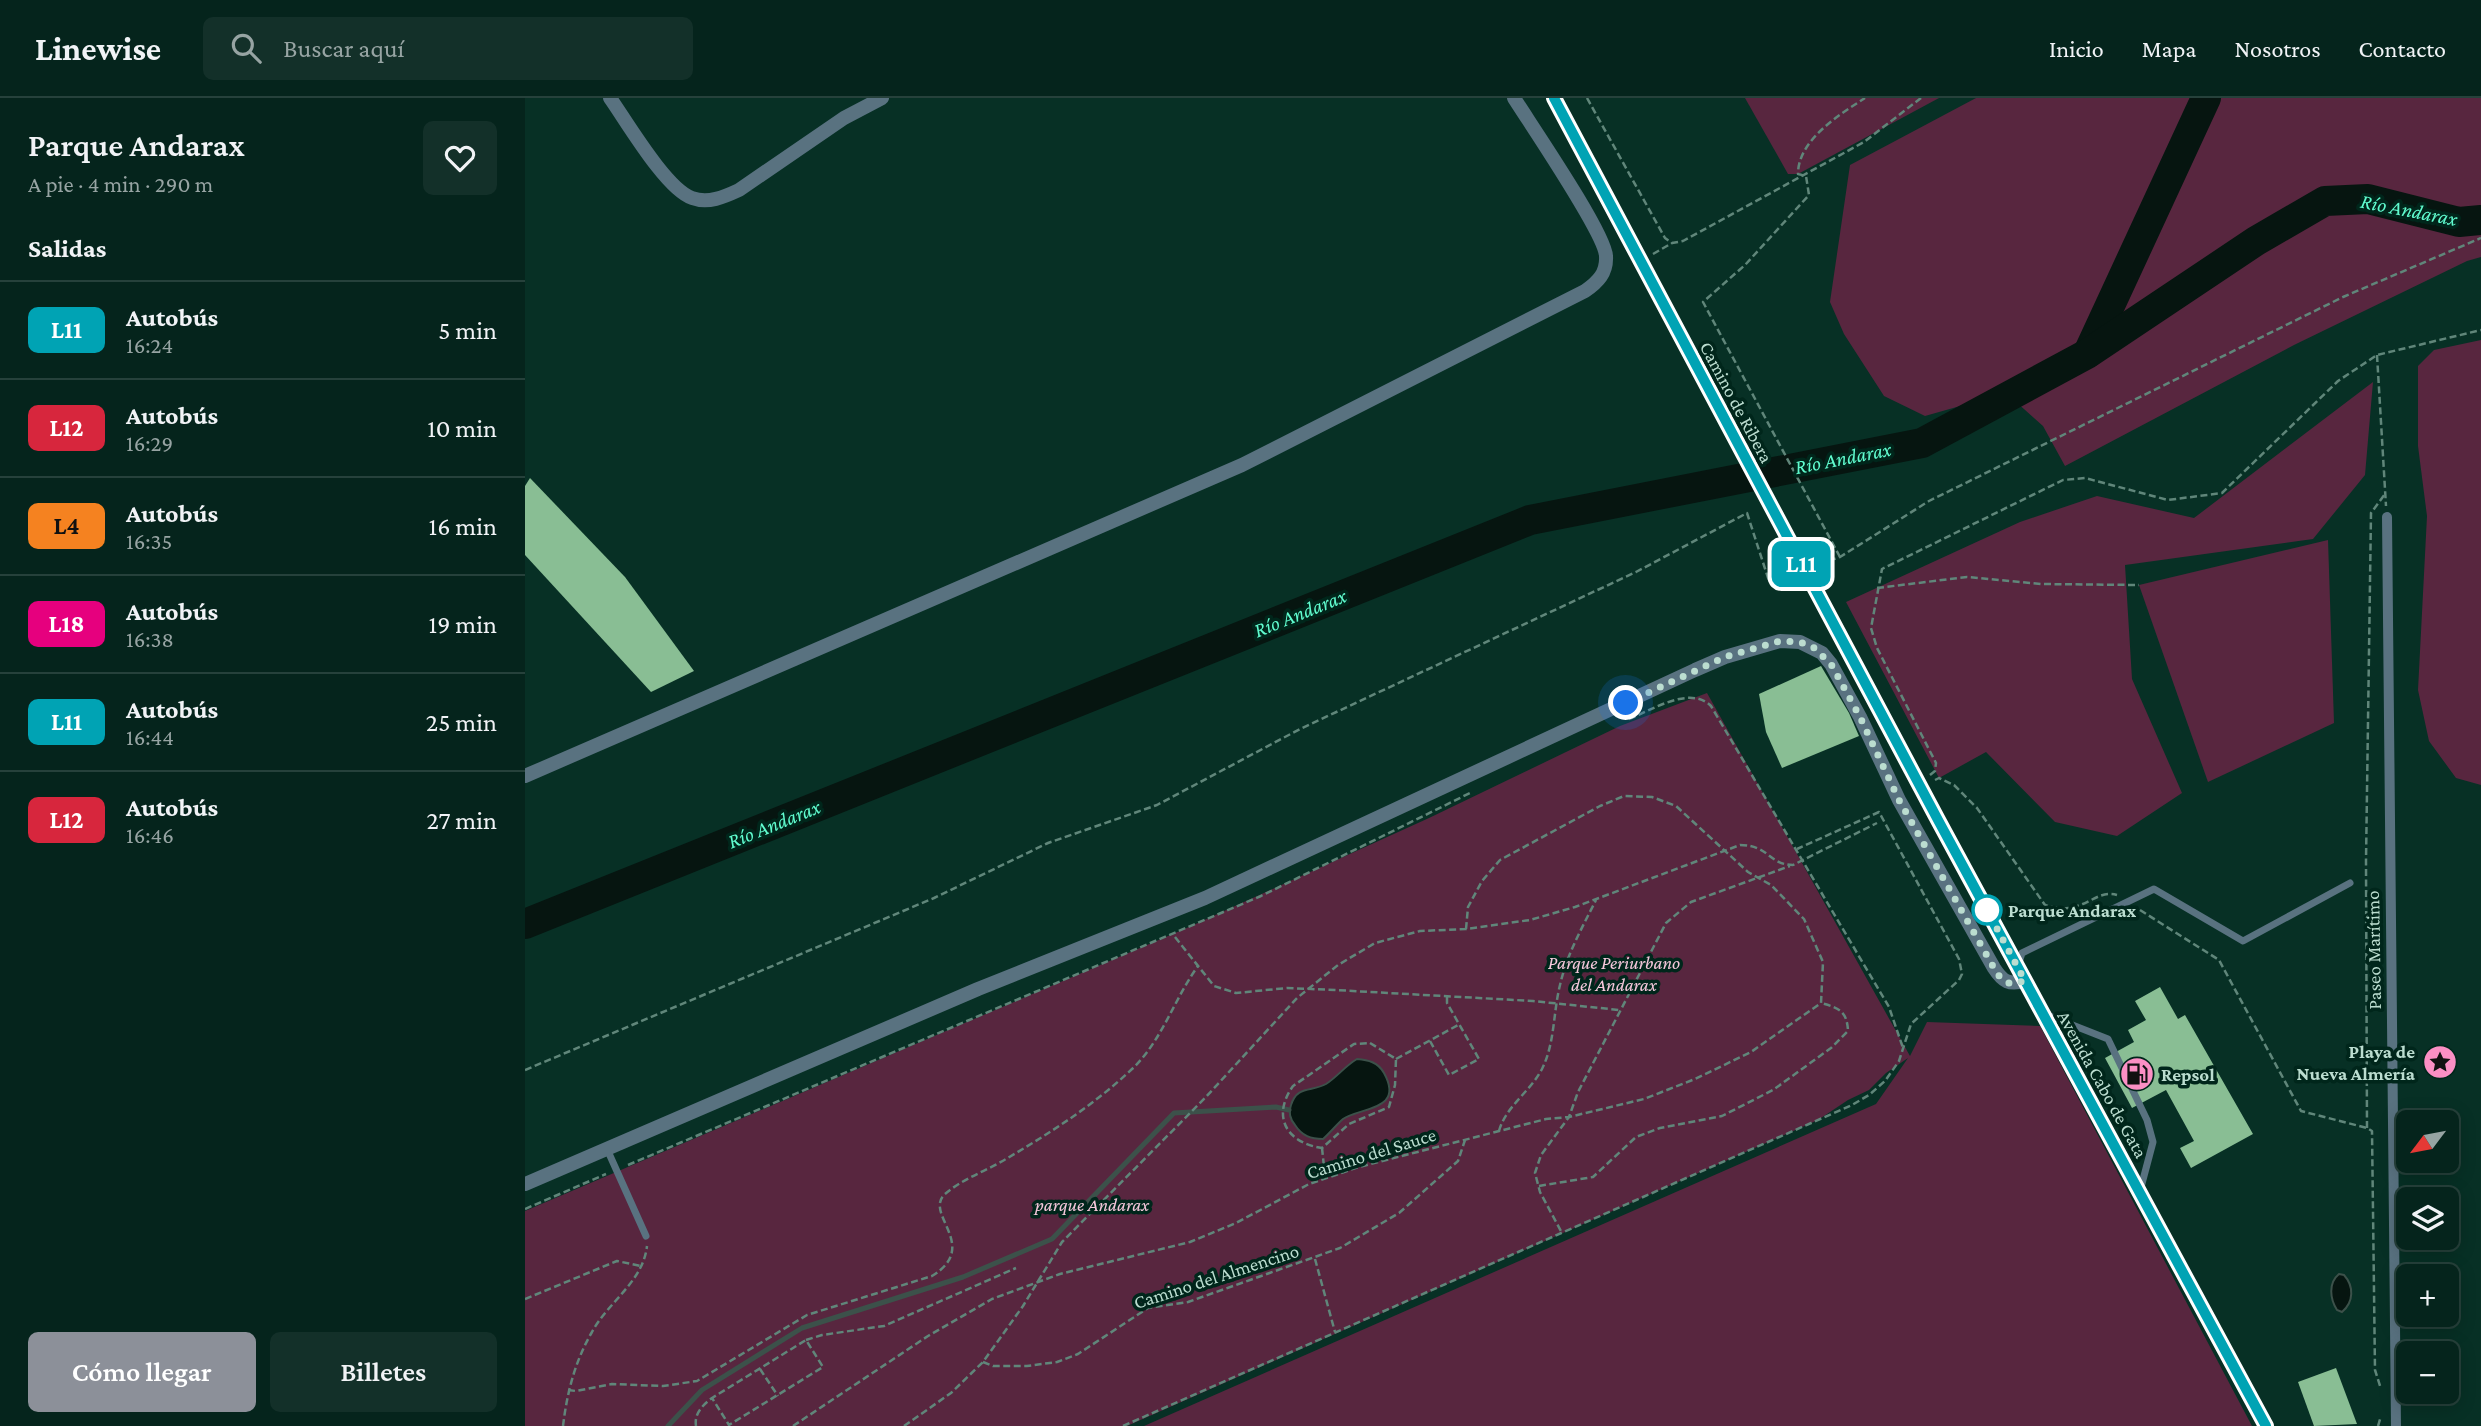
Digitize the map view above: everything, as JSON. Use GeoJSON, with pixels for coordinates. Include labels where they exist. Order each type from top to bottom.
{"type":"FeatureCollection","features":[{"type":"Feature","properties":{"kind":"main road","name":"Camino de Ribera"},"geometry":{"type":"LineString","coordinates":[[1554,98],[1907,761]]}},
{"type":"Feature","properties":{"kind":"main road","name":"Avenida Cabo de Gata"},"geometry":{"type":"LineString","coordinates":[[1907,761],[1924,782],[2017,967],[2266,1426]]}},
{"type":"Feature","properties":{"kind":"street"},"geometry":{"type":"LineString","coordinates":[[610,98],[666,177],[680,191],[692,198],[707,201],[723,198],[739,190],[844,118],[882,98]]}},
{"type":"Feature","properties":{"kind":"street"},"geometry":{"type":"LineString","coordinates":[[525,776],[1243,465],[1585,291],[1597,282],[1605,271],[1607,254],[1595,228],[1514,98]]}},
{"type":"Feature","properties":{"kind":"street","name":"Paseo Marítimo"},"geometry":{"type":"LineString","coordinates":[[2387,517],[2396,1426]]}},
{"type":"Feature","properties":{"kind":"street"},"geometry":{"type":"LineString","coordinates":[[525,1184],[978,989],[1205,898],[1695,670],[1725,657],[1780,641],[1800,642],[1813,647],[1831,664],[1865,727],[1899,800],[1994,968],[2001,979],[2011,984],[2025,981]]}},
{"type":"Feature","properties":{"kind":"lane"},"geometry":{"type":"LineString","coordinates":[[2017,967],[2022,953],[2154,889],[2243,941],[2350,883]]}},
{"type":"Feature","properties":{"kind":"lane"},"geometry":{"type":"LineString","coordinates":[[2043,1013],[2108,1038],[2147,1120],[2153,1142],[2140,1192]]}},
{"type":"Feature","properties":{"kind":"lane"},"geometry":{"type":"LineString","coordinates":[[607,1149],[646,1236]]}},
{"type":"Feature","properties":{"kind":"path"},"geometry":{"type":"LineString","coordinates":[[1587,98],[1665,238],[1672,243],[1683,241],[1806,176],[1873,136],[1921,98]]}},
{"type":"Feature","properties":{"kind":"path"},"geometry":{"type":"LineString","coordinates":[[1806,176],[1798,174],[1798,161],[1808,143],[1865,98]]}},
{"type":"Feature","properties":{"kind":"path"},"geometry":{"type":"LineString","coordinates":[[1806,176],[1809,195],[1745,265],[1703,302],[1840,557]]}},
{"type":"Feature","properties":{"kind":"path"},"geometry":{"type":"LineString","coordinates":[[1817,565],[1840,557],[1941,495],[2343,298],[2481,238]]}},
{"type":"Feature","properties":{"kind":"path"},"geometry":{"type":"LineString","coordinates":[[1924,782],[1935,771],[1936,763],[1877,648],[1871,628],[1882,569],[2063,480],[2085,478],[2168,500],[2222,493],[2338,381],[2377,355],[2481,330]]}},
{"type":"Feature","properties":{"kind":"path"},"geometry":{"type":"LineString","coordinates":[[2377,355],[2387,517]]}},
{"type":"Feature","properties":{"kind":"path"},"geometry":{"type":"LineString","coordinates":[[2367,1128],[2366,861],[2371,513],[2385,494]]}},
{"type":"Feature","properties":{"kind":"path"},"geometry":{"type":"LineString","coordinates":[[525,1070],[872,925],[1048,843],[1157,805],[1300,729],[1636,572],[1747,513],[1769,581],[1793,573]]}},
{"type":"Feature","properties":{"kind":"path"},"geometry":{"type":"LineString","coordinates":[[1877,589],[1967,577],[2041,584],[2140,585]]}},
{"type":"Feature","properties":{"kind":"path"},"geometry":{"type":"LineString","coordinates":[[1623,722],[1688,697],[1705,700],[1889,1007],[1903,1048]]}},
{"type":"Feature","properties":{"kind":"path"},"geometry":{"type":"LineString","coordinates":[[1924,782],[1939,778],[1963,793],[2045,905],[2064,910],[2075,908],[2103,894],[2119,896]]}},
{"type":"Feature","properties":{"kind":"path"},"geometry":{"type":"LineString","coordinates":[[525,1209],[1261,896],[1478,789]]}},
{"type":"Feature","properties":{"kind":"path"},"geometry":{"type":"LineString","coordinates":[[1466,929],[1468,907],[1482,881],[1500,860],[1600,806],[1624,796],[1652,797],[1675,806],[1757,878],[1771,886],[1804,919],[1823,962],[1821,1003],[1840,1008],[1847,1019],[1848,1031],[1831,1048],[1773,1090],[1722,1116],[1660,1128],[1636,1137],[1593,1177],[1539,1186]]}},
{"type":"Feature","properties":{"kind":"path"},"geometry":{"type":"LineString","coordinates":[[1123,1426],[1858,1102],[1885,1081],[1896,1067],[1908,1030],[1916,1018],[1954,985],[1962,974],[1957,953],[1881,814],[1877,812],[1799,849],[1794,847]]}},
{"type":"Feature","properties":{"kind":"path"},"geometry":{"type":"LineString","coordinates":[[1562,1233],[1535,1173],[1541,1155],[1569,1117],[1578,1092],[1619,1010],[1666,923],[1691,902],[1803,861],[1877,823]]}},
{"type":"Feature","properties":{"kind":"path"},"geometry":{"type":"LineString","coordinates":[[904,1426],[950,1393],[983,1362],[1062,1242],[1198,1105],[1297,998],[1338,965],[1375,943],[1420,931],[1466,929],[1529,920],[1596,900],[1739,845],[1758,847],[1781,865],[1793,865]]}},
{"type":"Feature","properties":{"kind":"path"},"geometry":{"type":"LineString","coordinates":[[1499,1131],[1502,1119],[1541,1071],[1548,1053],[1569,954],[1596,900]]}},
{"type":"Feature","properties":{"kind":"path"},"geometry":{"type":"LineString","coordinates":[[2136,908],[2216,957],[2301,1111],[2372,1131],[2375,1370],[2383,1396]]}},
{"type":"Feature","properties":{"kind":"path"},"geometry":{"type":"LineString","coordinates":[[1175,937],[1215,986],[1235,993],[1309,989],[1557,1003],[1619,1010]]}},
{"type":"Feature","properties":{"kind":"path"},"geometry":{"type":"LineString","coordinates":[[568,1390],[612,1384],[663,1387],[697,1381],[807,1315],[941,1271],[954,1249],[939,1207],[942,1197],[953,1187],[1069,1121],[1134,1068],[1152,1046],[1198,966]]}},
{"type":"Feature","properties":{"kind":"path"},"geometry":{"type":"LineString","coordinates":[[1430,1041],[1448,1075],[1479,1059],[1447,1003],[1447,996]]}},
{"type":"Feature","properties":{"kind":"path","name":"Camino del Sauce"},"geometry":{"type":"LineString","coordinates":[[793,1426],[938,1330],[992,1299],[1060,1274],[1190,1242],[1236,1223],[1309,1184],[1359,1167],[1546,1119],[1569,1117],[1644,1099],[1695,1079],[1751,1052],[1821,1003]]}},
{"type":"Feature","properties":{"kind":"path"},"geometry":{"type":"LineString","coordinates":[[1396,1059],[1460,1024]]}},
{"type":"Feature","properties":{"kind":"path"},"geometry":{"type":"LineString","coordinates":[[1322,1148],[1304,1145],[1288,1129],[1282,1114],[1283,1103],[1293,1086],[1354,1044],[1370,1043],[1396,1059]]}},
{"type":"Feature","properties":{"kind":"path"},"geometry":{"type":"LineString","coordinates":[[1322,1148],[1349,1124],[1389,1107],[1395,1085],[1396,1059]]}},
{"type":"Feature","properties":{"kind":"path","name":"Camino del Almencino"},"geometry":{"type":"LineString","coordinates":[[983,1362],[993,1366],[1027,1366],[1057,1362],[1078,1354],[1148,1308],[1188,1302],[1340,1248],[1399,1213],[1458,1161],[1465,1140]]}},
{"type":"Feature","properties":{"kind":"path"},"geometry":{"type":"LineString","coordinates":[[1322,1148],[1324,1167]]}},
{"type":"Feature","properties":{"kind":"path"},"geometry":{"type":"LineString","coordinates":[[563,1426],[568,1390],[592,1331],[641,1266],[646,1257],[646,1236]]}},
{"type":"Feature","properties":{"kind":"path"},"geometry":{"type":"LineString","coordinates":[[1315,1259],[1335,1332]]}},
{"type":"Feature","properties":{"kind":"path"},"geometry":{"type":"LineString","coordinates":[[525,1299],[617,1261],[641,1266]]}},
{"type":"Feature","properties":{"kind":"path"},"geometry":{"type":"LineString","coordinates":[[696,1426],[695,1420],[701,1407],[712,1398],[806,1340],[884,1326],[1016,1268]]}},
{"type":"Feature","properties":{"kind":"path"},"geometry":{"type":"LineString","coordinates":[[712,1398],[729,1425],[778,1396],[824,1367],[806,1340]]}},
{"type":"Feature","properties":{"kind":"path"},"geometry":{"type":"LineString","coordinates":[[760,1369],[778,1396]]}},
{"type":"Feature","properties":{"kind":"path"},"geometry":{"type":"LineString","coordinates":[[2378,1426],[2384,1409]]}},
{"type":"Feature","properties":{"kind":"green space"},"geometry":{"type":"Polygon","coordinates":[[[1745,98],[1939,98],[1798,174],[1788,174],[1745,98]]]}},
{"type":"Feature","properties":{"kind":"green space"},"geometry":{"type":"Polygon","coordinates":[[[1976,98],[2481,98],[2481,257],[2467,261],[2294,345],[2065,466],[2043,426],[2006,393],[1925,416],[1884,396],[1844,334],[1830,302],[1850,165],[1976,98]]]}},
{"type":"Feature","properties":{"kind":"green space"},"geometry":{"type":"Polygon","coordinates":[[[2481,340],[2481,785],[2456,778],[2429,741],[2418,690],[2427,516],[2418,446],[2418,366],[2434,350],[2481,340]]]}},
{"type":"Feature","properties":{"kind":"green space"},"geometry":{"type":"Polygon","coordinates":[[[2373,382],[2365,475],[2313,539],[2125,565],[2132,679],[2182,793],[2117,836],[2055,822],[1986,752],[1939,778],[1846,602],[2020,522],[2097,496],[2194,518],[2373,382]]]}},
{"type":"Feature","properties":{"kind":"green space"},"geometry":{"type":"Polygon","coordinates":[[[2328,540],[2334,723],[2208,782],[2139,585],[2328,540]]]}},
{"type":"Feature","properties":{"kind":"green space","name":"Parque Periurbano del Andarax"},"geometry":{"type":"Polygon","coordinates":[[[1707,693],[1910,1056],[1927,1022],[2040,1026],[2252,1426],[1144,1426],[1876,1104],[1908,1058],[1886,1073],[1869,1090],[1818,1120],[1127,1426],[525,1426],[525,1211],[1189,927],[1429,818],[1620,726],[1707,693]]]}},
{"type":"Feature","properties":{"kind":"shaded area"},"geometry":{"type":"Polygon","coordinates":[[[1357,1059],[1372,1062],[1382,1069],[1389,1085],[1389,1095],[1385,1101],[1343,1119],[1323,1139],[1304,1134],[1290,1116],[1290,1108],[1297,1094],[1326,1084],[1357,1059]]]}},
{"type":"Feature","properties":{"kind":"shaded area"},"geometry":{"type":"Polygon","coordinates":[[[2339,1274],[2344,1275],[2351,1289],[2351,1299],[2342,1312],[2337,1310],[2331,1291],[2339,1274]]]}},
{"type":"Feature","properties":{"kind":"building"},"geometry":{"type":"Polygon","coordinates":[[[530,478],[625,577],[694,671],[651,692],[525,555],[525,486],[530,478]]]}},
{"type":"Feature","properties":{"kind":"building"},"geometry":{"type":"Polygon","coordinates":[[[1821,666],[1849,713],[1859,736],[1782,768],[1766,732],[1759,694],[1821,666]]]}},
{"type":"Feature","properties":{"kind":"building"},"geometry":{"type":"Polygon","coordinates":[[[2160,987],[2178,1019],[2185,1015],[2253,1134],[2191,1168],[2180,1148],[2194,1141],[2166,1090],[2132,1108],[2105,1058],[2134,1042],[2128,1030],[2146,1020],[2135,1001],[2160,987]]]}},
{"type":"Feature","properties":{"kind":"building"},"geometry":{"type":"Polygon","coordinates":[[[2336,1368],[2357,1424],[2314,1426],[2298,1382],[2336,1368]]]}},
{"type":"Feature","properties":{"kind":"waterway","name":"Río Andarax"},"geometry":{"type":"LineString","coordinates":[[2088,353],[2206,98]]}},
{"type":"Feature","properties":{"kind":"waterway","name":"Río Andarax"},"geometry":{"type":"LineString","coordinates":[[525,924],[1530,520],[1922,443],[2087,354],[2256,241],[2325,201],[2368,199],[2459,222],[2481,220]]}},
{"type":"Feature","properties":{"kind":"waterway"},"geometry":{"type":"LineString","coordinates":[[668,1426],[702,1390],[802,1328],[963,1277],[1052,1239],[1174,1113],[1276,1107],[1289,1110]]}},
{"type":"Feature","properties":{"kind":"bus line","name":"L11"},"geometry":{"type":"LineString","coordinates":[[1554,98],[1938,820],[2266,1426]]}},
{"type":"Feature","properties":{"kind":"place","name":"Parque Andarax"},"geometry":{"type":"Point","coordinates":[1987,910]}},
{"type":"Feature","properties":{"kind":"place","name":"Playa de Nueva Almería"},"geometry":{"type":"Point","coordinates":[2440,1062]}},
{"type":"Feature","properties":{"kind":"place","name":"Repsol"},"geometry":{"type":"Point","coordinates":[2137,1074]}},
{"type":"Feature","properties":{"kind":"route"},"geometry":{"type":"LineString","coordinates":[[1626,703],[1725,657],[1780,641],[1800,642],[1813,647],[1831,664],[1860,717],[1899,800],[1957,898],[1994,968],[2001,979],[2011,984],[2025,981],[1987,910]]}},
{"type":"Feature","properties":{"kind":"park label","name":"parque Andarax"},"geometry":{"type":"Point","coordinates":[1092,1204]}}]}
